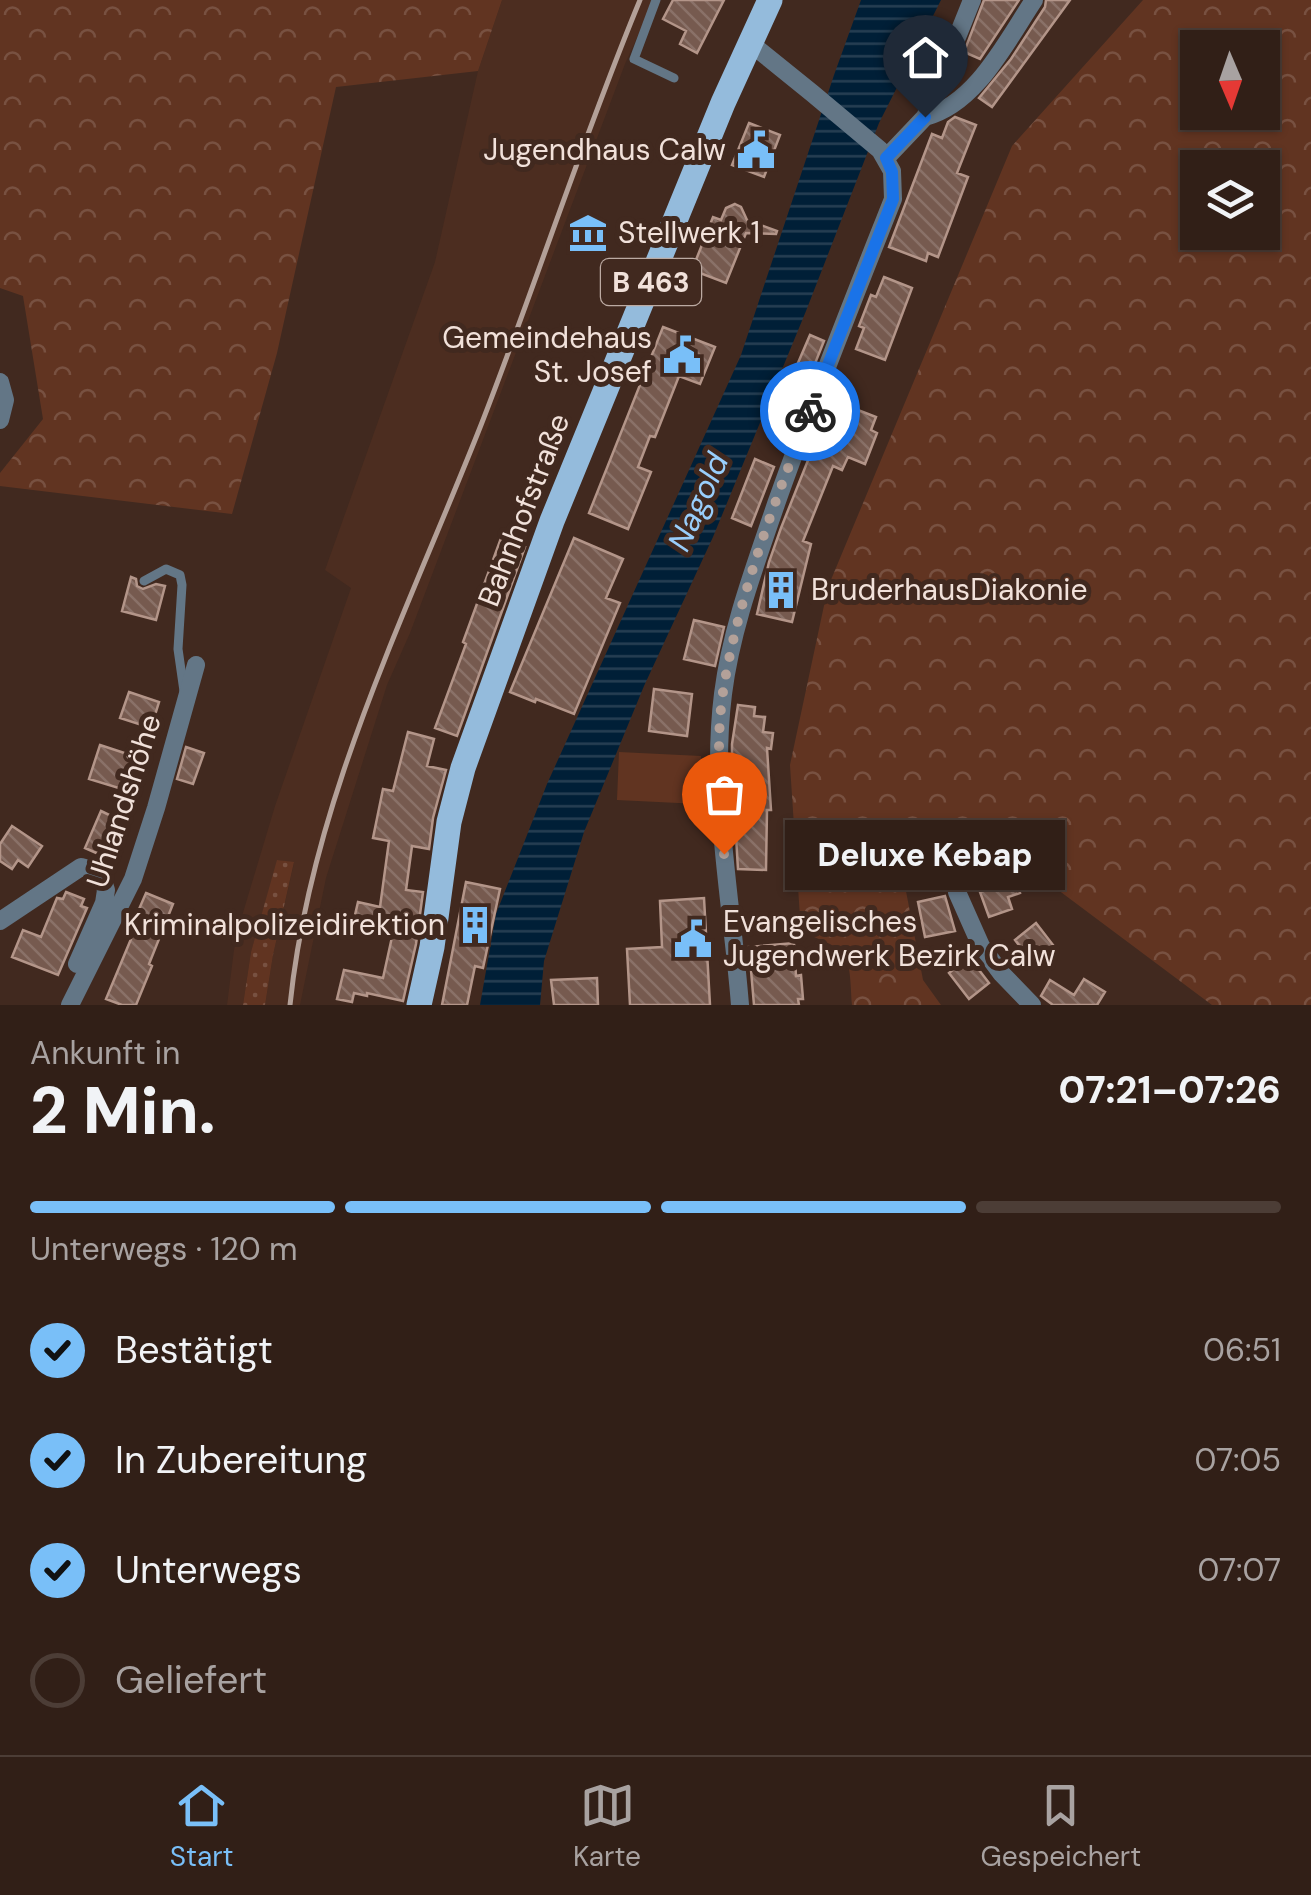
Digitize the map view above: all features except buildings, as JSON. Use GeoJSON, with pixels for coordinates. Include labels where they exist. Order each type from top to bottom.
{"type":"FeatureCollection","features":[{"type":"Feature","properties":{"kind":"main road","name":"Bahnhofstraße"},"geometry":{"type":"LineString","coordinates":[[419,1005],[432,947],[449,822],[463,768],[552,521],[770,0]]}},
{"type":"Feature","properties":{"kind":"street"},"geometry":{"type":"LineString","coordinates":[[925,117],[972,0]]}},
{"type":"Feature","properties":{"kind":"street"},"geometry":{"type":"LineString","coordinates":[[883,154],[925,117],[944,112],[972,91],[1034,0]]}},
{"type":"Feature","properties":{"kind":"street"},"geometry":{"type":"LineString","coordinates":[[740,1005],[720,786],[723,693],[740,610],[771,519],[893,199],[892,172],[883,154],[750,44]]}},
{"type":"Feature","properties":{"kind":"street"},"geometry":{"type":"LineString","coordinates":[[0,382],[5,400],[0,420]]}},
{"type":"Feature","properties":{"kind":"street","name":"Uhlandshöhe"},"geometry":{"type":"LineString","coordinates":[[72,1001],[133,879],[196,665]]}},
{"type":"Feature","properties":{"kind":"street"},"geometry":{"type":"LineString","coordinates":[[0,921],[81,867],[100,872],[106,890],[104,903],[69,982],[72,1001]]}},
{"type":"Feature","properties":{"kind":"street"},"geometry":{"type":"LineString","coordinates":[[957,892],[981,946],[1032,1005]]}},
{"type":"Feature","properties":{"kind":"lane"},"geometry":{"type":"LineString","coordinates":[[656,0],[634,58],[674,78]]}},
{"type":"Feature","properties":{"kind":"lane"},"geometry":{"type":"LineString","coordinates":[[144,581],[166,568],[180,575],[178,649],[186,698]]}},
{"type":"Feature","properties":{"kind":"shaded area"},"geometry":{"type":"Polygon","coordinates":[[[502,0],[654,0],[625,64],[387,685],[326,878],[300,1005],[265,1005],[294,863],[278,860],[251,952],[243,1005],[227,1005],[242,916],[275,806],[351,588],[325,570],[435,262],[478,71],[502,0]]]}},
{"type":"Feature","properties":{"kind":"green space"},"geometry":{"type":"Polygon","coordinates":[[[0,0],[502,0],[478,71],[336,87],[277,353],[232,514],[0,486],[0,473],[43,419],[23,296],[0,288],[0,0]]]}},
{"type":"Feature","properties":{"kind":"green space"},"geometry":{"type":"Polygon","coordinates":[[[1143,0],[1311,0],[1311,1005],[1212,1005],[990,839],[900,860],[923,980],[941,1005],[852,1005],[850,974],[844,956],[830,944],[801,932],[790,765],[828,587],[1012,146],[1143,0]]]}},
{"type":"Feature","properties":{"kind":"green space"},"geometry":{"type":"Polygon","coordinates":[[[619,752],[701,756],[699,804],[617,800],[619,752]]]}},
{"type":"Feature","properties":{"kind":"green space"},"geometry":{"type":"Polygon","coordinates":[[[277,860],[294,862],[265,1005],[243,1005],[251,952],[277,860]]]}},
{"type":"Feature","properties":{"kind":"water","name":"Nagold"},"geometry":{"type":"Polygon","coordinates":[[[861,0],[941,0],[879,123],[713,537],[644,686],[584,832],[544,961],[540,1005],[480,1005],[496,914],[547,784],[741,355],[861,0]]]}},
{"type":"Feature","properties":{"kind":"railway"},"geometry":{"type":"LineString","coordinates":[[290,1005],[301,929],[340,781],[481,425],[640,0]]}},
{"type":"Feature","properties":{"kind":"way so far"},"geometry":{"type":"LineString","coordinates":[[724,854],[719,746],[723,693],[740,610],[810,411]]}},
{"type":"Feature","properties":{"kind":"place","name":"Jugendhaus Calw"},"geometry":{"type":"Point","coordinates":[756,150]}},
{"type":"Feature","properties":{"kind":"place","name":"Stellwerk 1"},"geometry":{"type":"Point","coordinates":[588,233]}},
{"type":"Feature","properties":{"kind":"place","name":"Gemeindehaus St. Josef"},"geometry":{"type":"Point","coordinates":[682,355]}},
{"type":"Feature","properties":{"kind":"place","name":"BruderhausDiakonie"},"geometry":{"type":"Point","coordinates":[781,590]}},
{"type":"Feature","properties":{"kind":"place","name":"Deluxe Kebap"},"geometry":{"type":"Point","coordinates":[724,854]}},
{"type":"Feature","properties":{"kind":"place","name":"Kriminalpolizeidirektion"},"geometry":{"type":"Point","coordinates":[475,925]}},
{"type":"Feature","properties":{"kind":"place","name":"Evangelisches Jugendwerk Bezirk Calw"},"geometry":{"type":"Point","coordinates":[693,939]}},
{"type":"Feature","properties":{"kind":"route"},"geometry":{"type":"LineString","coordinates":[[810,411],[893,199],[892,172],[886,158],[925,117]]}}]}
